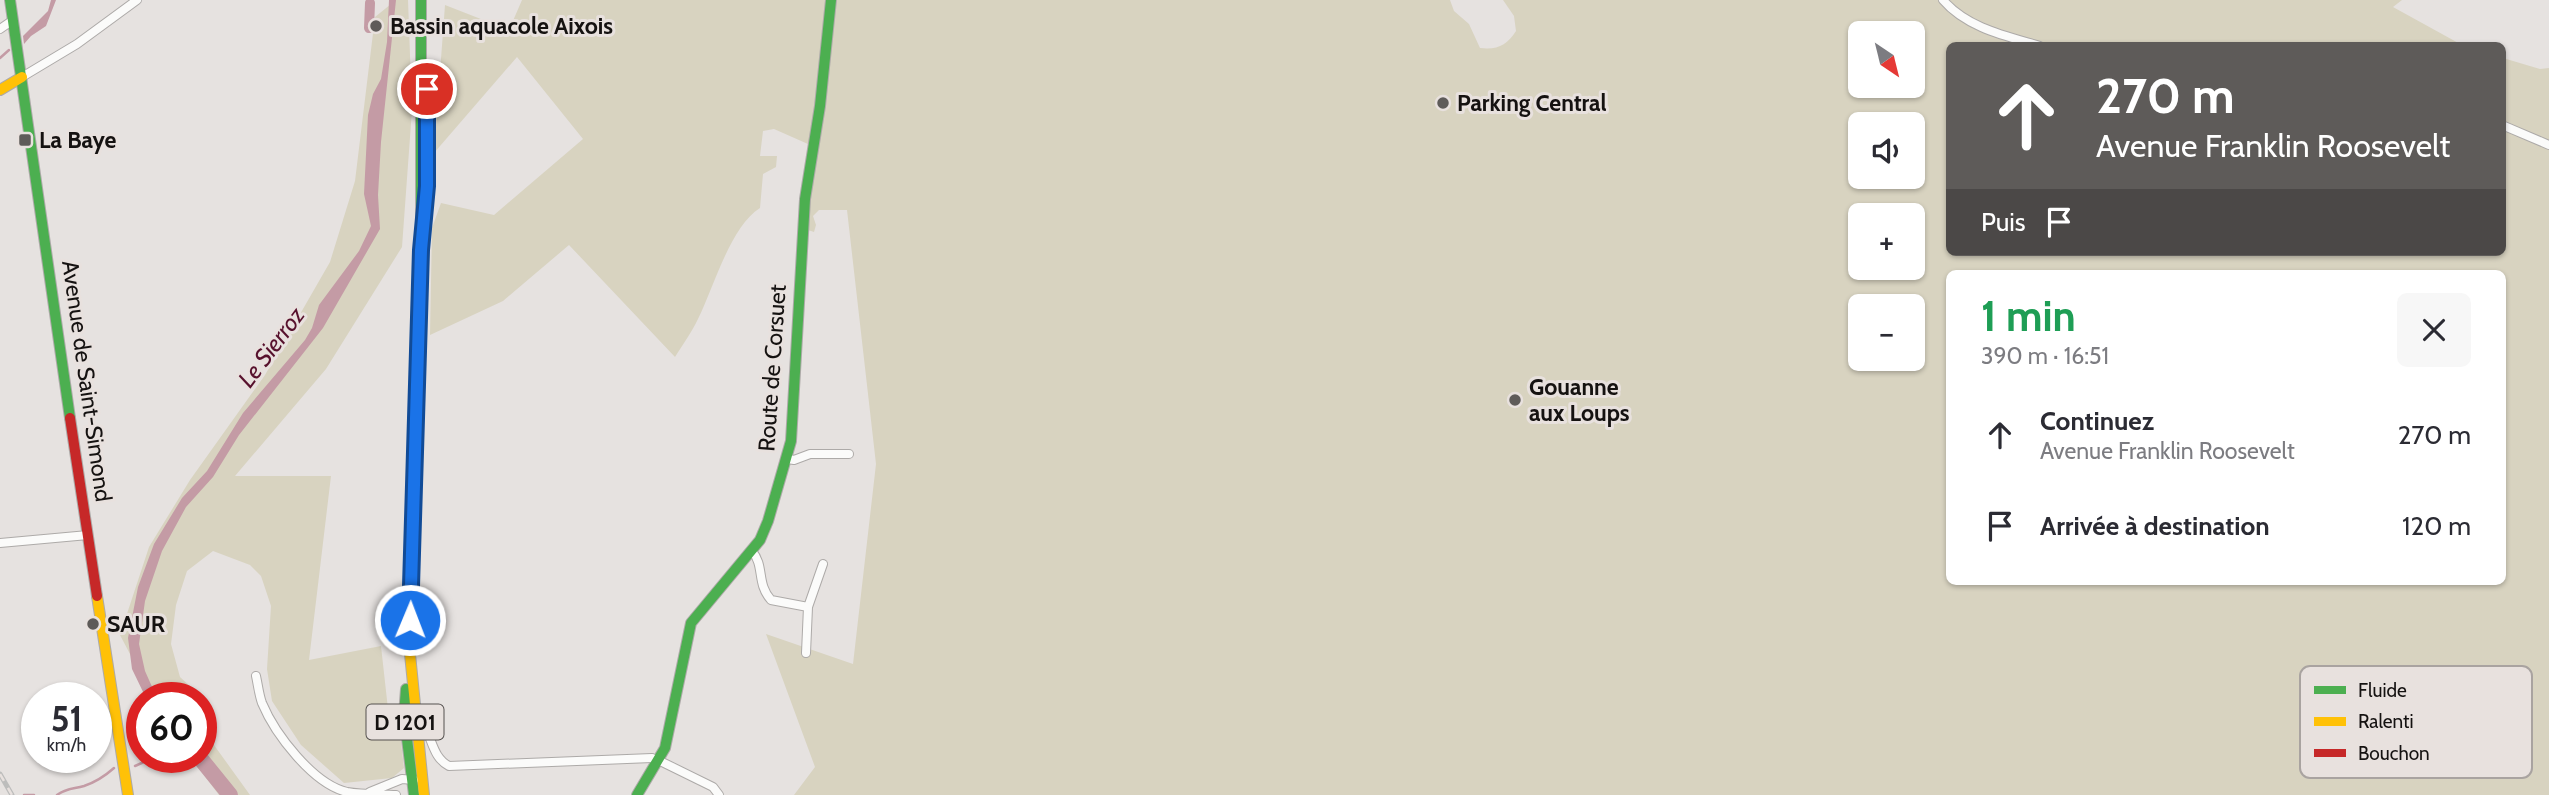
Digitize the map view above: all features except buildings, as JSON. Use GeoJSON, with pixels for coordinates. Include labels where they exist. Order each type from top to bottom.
{"type":"FeatureCollection","features":[{"type":"Feature","properties":{"kind":"main road","name":"Avenue de Saint-Simond"},"geometry":{"type":"LineString","coordinates":[[10,0],[128,795]]}},
{"type":"Feature","properties":{"kind":"main road"},"geometry":{"type":"LineString","coordinates":[[410,664],[421,250],[421,0]]}},
{"type":"Feature","properties":{"kind":"main road"},"geometry":{"type":"LineString","coordinates":[[421,250],[427,186],[428,0]]}},
{"type":"Feature","properties":{"kind":"main road","name":"Route de Corsuet"},"geometry":{"type":"LineString","coordinates":[[637,795],[655,759],[665,748],[691,623],[752,551],[768,521],[788,459],[806,199],[820,106],[831,0]]}},
{"type":"Feature","properties":{"kind":"main road"},"geometry":{"type":"LineString","coordinates":[[0,90],[22,77]]}},
{"type":"Feature","properties":{"kind":"main road","name":"D 1201"},"geometry":{"type":"LineString","coordinates":[[410,664],[422,795]]}},
{"type":"Feature","properties":{"kind":"main road","name":"D 1201"},"geometry":{"type":"LineString","coordinates":[[410,664],[404,706],[414,795]]}},
{"type":"Feature","properties":{"kind":"street"},"geometry":{"type":"LineString","coordinates":[[22,77],[77,44],[137,0]]}},
{"type":"Feature","properties":{"kind":"street"},"geometry":{"type":"LineString","coordinates":[[1943,0],[1965,19],[1999,34],[2026,42]]}},
{"type":"Feature","properties":{"kind":"street"},"geometry":{"type":"LineString","coordinates":[[0,29],[13,20]]}},
{"type":"Feature","properties":{"kind":"street"},"geometry":{"type":"LineString","coordinates":[[2506,127],[2549,145]]}},
{"type":"Feature","properties":{"kind":"street"},"geometry":{"type":"LineString","coordinates":[[788,459],[794,460],[810,454],[849,454]]}},
{"type":"Feature","properties":{"kind":"street"},"geometry":{"type":"LineString","coordinates":[[0,543],[88,535]]}},
{"type":"Feature","properties":{"kind":"street"},"geometry":{"type":"LineString","coordinates":[[752,551],[759,562],[761,585],[771,600],[808,607]]}},
{"type":"Feature","properties":{"kind":"street"},"geometry":{"type":"LineString","coordinates":[[806,653],[808,607],[823,564]]}},
{"type":"Feature","properties":{"kind":"street"},"geometry":{"type":"LineString","coordinates":[[256,676],[262,702],[277,728],[306,766],[325,782],[345,792],[396,795]]}},
{"type":"Feature","properties":{"kind":"street"},"geometry":{"type":"LineString","coordinates":[[414,717],[425,725],[434,751],[449,766],[655,759],[713,787],[719,795]]}},
{"type":"Feature","properties":{"kind":"street"},"geometry":{"type":"LineString","coordinates":[[364,794],[402,779],[411,779],[418,782],[422,795]]}},
{"type":"Feature","properties":{"kind":"shaded area"},"geometry":{"type":"Polygon","coordinates":[[[51,0],[56,0],[46,26],[24,44],[23,36],[48,11],[51,0]]]}},
{"type":"Feature","properties":{"kind":"shaded area"},"geometry":{"type":"Polygon","coordinates":[[[389,0],[396,0],[381,142],[378,195],[380,229],[323,328],[239,435],[213,477],[186,507],[162,551],[145,601],[139,644],[150,682],[138,682],[132,669],[128,638],[138,587],[154,544],[182,498],[207,471],[243,413],[305,340],[319,305],[359,251],[371,226],[364,194],[368,115],[373,94],[381,79],[387,42],[389,0]]]}},
{"type":"Feature","properties":{"kind":"shaded area"},"geometry":{"type":"Polygon","coordinates":[[[396,0],[408,0],[412,110],[402,247],[326,369],[235,476],[331,476],[309,660],[381,646],[389,718],[399,725],[404,768],[392,778],[344,783],[301,745],[272,701],[267,669],[271,606],[261,576],[250,565],[213,551],[187,571],[176,605],[171,644],[180,677],[185,682],[145,682],[120,635],[149,547],[190,480],[265,375],[330,262],[355,181],[375,17],[396,0]]]}},
{"type":"Feature","properties":{"kind":"shaded area"},"geometry":{"type":"Polygon","coordinates":[[[522,0],[1450,0],[1454,11],[1469,24],[1480,48],[1486,48],[1501,46],[1516,31],[1514,16],[1503,0],[2402,0],[2393,7],[2457,42],[1946,42],[1946,256],[2506,256],[2506,59],[2540,69],[2549,68],[2549,795],[794,795],[815,767],[766,634],[853,664],[876,464],[847,210],[819,210],[813,216],[816,225],[814,232],[805,229],[817,148],[774,129],[763,131],[760,156],[777,156],[776,167],[763,174],[760,208],[749,217],[731,243],[696,324],[675,357],[569,245],[503,301],[430,335],[432,228],[441,203],[494,215],[583,139],[517,57],[434,153],[445,5],[509,30],[522,0]]]}},
{"type":"Feature","properties":{"kind":"shaded area"},"geometry":{"type":"Polygon","coordinates":[[[217,749],[250,795],[219,795],[202,773],[217,773],[217,749]]]}},
{"type":"Feature","properties":{"kind":"waterway"},"geometry":{"type":"LineString","coordinates":[[369,28],[370,3]]}},
{"type":"Feature","properties":{"kind":"waterway"},"geometry":{"type":"LineString","coordinates":[[0,58],[9,50]]}},
{"type":"Feature","properties":{"kind":"waterway"},"geometry":{"type":"LineString","coordinates":[[57,795],[92,783],[114,768]]}},
{"type":"Feature","properties":{"kind":"waterway","name":"Le Sierroz"},"geometry":{"type":"LineString","coordinates":[[212,773],[230,795]]}},
{"type":"Feature","properties":{"kind":"waterway"},"geometry":{"type":"LineString","coordinates":[[24,795],[34,795]]}},
{"type":"Feature","properties":{"kind":"railway"},"geometry":{"type":"LineString","coordinates":[[0,774],[12,795]]}},
{"type":"Feature","properties":{"kind":"traffic: fast"},"geometry":{"type":"LineString","coordinates":[[10,0],[70,418]]}},
{"type":"Feature","properties":{"kind":"traffic: fast"},"geometry":{"type":"LineString","coordinates":[[410,654],[421,250],[421,0]]}},
{"type":"Feature","properties":{"kind":"traffic: fast"},"geometry":{"type":"LineString","coordinates":[[637,795],[665,748],[691,623],[760,540],[791,441],[805,199],[820,106],[831,0]]}},
{"type":"Feature","properties":{"kind":"traffic: fast"},"geometry":{"type":"LineString","coordinates":[[406,689],[404,715],[414,795]]}},
{"type":"Feature","properties":{"kind":"traffic: slow"},"geometry":{"type":"LineString","coordinates":[[0,90],[22,77]]}},
{"type":"Feature","properties":{"kind":"traffic: slow"},"geometry":{"type":"LineString","coordinates":[[97,596],[128,795]]}},
{"type":"Feature","properties":{"kind":"traffic: slow"},"geometry":{"type":"LineString","coordinates":[[410,654],[424,795]]}},
{"type":"Feature","properties":{"kind":"traffic: jam"},"geometry":{"type":"LineString","coordinates":[[70,418],[97,596]]}},
{"type":"Feature","properties":{"kind":"place","name":"Bassin aquacole Aixois"},"geometry":{"type":"Point","coordinates":[376,26]}},
{"type":"Feature","properties":{"kind":"place","name":"Parking Central"},"geometry":{"type":"Point","coordinates":[1443,103]}},
{"type":"Feature","properties":{"kind":"place","name":"La Baye"},"geometry":{"type":"Point","coordinates":[25,140]}},
{"type":"Feature","properties":{"kind":"place","name":"Gouanne aux Loups"},"geometry":{"type":"Point","coordinates":[1515,400]}},
{"type":"Feature","properties":{"kind":"place","name":"SAUR"},"geometry":{"type":"Point","coordinates":[93,624]}},
{"type":"Feature","properties":{"kind":"route"},"geometry":{"type":"LineString","coordinates":[[410,620],[421,250],[427,186],[427,89]]}}]}
